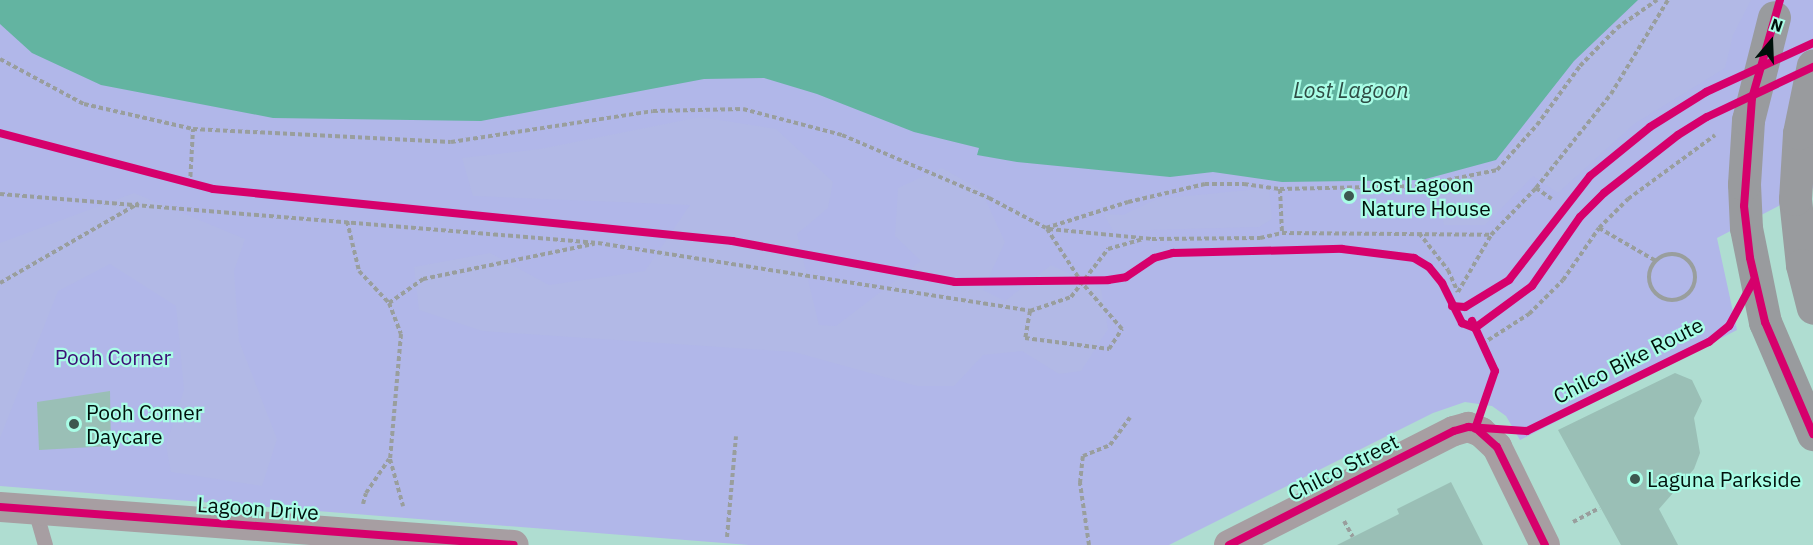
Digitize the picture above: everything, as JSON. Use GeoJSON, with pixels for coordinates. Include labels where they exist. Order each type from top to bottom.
{"type":"FeatureCollection","features":[{"type":"Feature","properties":{"kind":"highway"},"geometry":{"type":"LineString","coordinates":[[1777,8],[1748,120],[1744,184],[1746,228],[1754,280],[1771,342],[1813,434]]}},
{"type":"Feature","properties":{"kind":"highway"},"geometry":{"type":"LineString","coordinates":[[1813,65],[1799,133],[1795,199],[1802,265],[1813,306]]}},
{"type":"Feature","properties":{"kind":"street","name":"Chilco Street"},"geometry":{"type":"LineString","coordinates":[[1234,544],[1454,431],[1475,429],[1497,447],[1545,545]]}},
{"type":"Feature","properties":{"kind":"street","name":"Lagoon Drive"},"geometry":{"type":"LineString","coordinates":[[0,507],[514,545]]}},
{"type":"Feature","properties":{"kind":"lane"},"geometry":{"type":"LineString","coordinates":[[34,510],[45,545]]}},
{"type":"Feature","properties":{"kind":"path"},"geometry":{"type":"LineString","coordinates":[[1046,228],[1128,202],[1206,184],[1244,184],[1280,189],[1418,186],[1497,170],[1537,125],[1580,66],[1617,28],[1657,0]]}},
{"type":"Feature","properties":{"kind":"path"},"geometry":{"type":"LineString","coordinates":[[1419,232],[1448,270],[1458,292],[1491,235],[1536,188],[1611,94],[1668,0]]}},
{"type":"Feature","properties":{"kind":"path"},"geometry":{"type":"LineString","coordinates":[[0,59],[84,104],[193,129],[451,142],[653,111],[743,109],[842,135],[989,198],[1046,228],[1143,239],[1260,238],[1282,233],[1419,232],[1491,235]]}},
{"type":"Feature","properties":{"kind":"path"},"geometry":{"type":"LineString","coordinates":[[190,184],[193,129]]}},
{"type":"Feature","properties":{"kind":"path"},"geometry":{"type":"LineString","coordinates":[[1496,371],[1482,344],[1529,314],[1563,280],[1599,228],[1628,199],[1713,135]]}},
{"type":"Feature","properties":{"kind":"path"},"geometry":{"type":"LineString","coordinates":[[179,181],[201,187]]}},
{"type":"Feature","properties":{"kind":"path"},"geometry":{"type":"LineString","coordinates":[[1536,188],[1552,199]]}},
{"type":"Feature","properties":{"kind":"path"},"geometry":{"type":"LineString","coordinates":[[1280,189],[1282,233]]}},
{"type":"Feature","properties":{"kind":"path"},"geometry":{"type":"LineString","coordinates":[[0,194],[139,203],[598,243],[1030,311],[1071,297],[1108,249],[1143,239]]}},
{"type":"Feature","properties":{"kind":"path"},"geometry":{"type":"LineString","coordinates":[[0,283],[139,203]]}},
{"type":"Feature","properties":{"kind":"path"},"geometry":{"type":"LineString","coordinates":[[348,221],[359,271],[389,303],[401,334],[390,459],[405,512]]}},
{"type":"Feature","properties":{"kind":"path"},"geometry":{"type":"LineString","coordinates":[[1030,311],[1025,338],[1109,349],[1119,337],[1121,323],[1082,283],[1046,228]]}},
{"type":"Feature","properties":{"kind":"path"},"geometry":{"type":"LineString","coordinates":[[1599,228],[1656,261]]}},
{"type":"Feature","properties":{"kind":"path"},"geometry":{"type":"LineString","coordinates":[[389,303],[423,279],[598,243]]}},
{"type":"Feature","properties":{"kind":"path"},"geometry":{"type":"LineString","coordinates":[[1669,255],[1689,262],[1695,276],[1686,295],[1671,300],[1657,295],[1649,275],[1656,261],[1669,255]]}},
{"type":"Feature","properties":{"kind":"path"},"geometry":{"type":"LineString","coordinates":[[1073,283],[1100,281]]}},
{"type":"Feature","properties":{"kind":"path"},"geometry":{"type":"LineString","coordinates":[[1089,545],[1080,483],[1083,456],[1110,445],[1130,417]]}},
{"type":"Feature","properties":{"kind":"path"},"geometry":{"type":"LineString","coordinates":[[727,537],[736,436]]}},
{"type":"Feature","properties":{"kind":"path"},"geometry":{"type":"LineString","coordinates":[[362,510],[366,493],[390,459]]}},
{"type":"Feature","properties":{"kind":"path"},"geometry":{"type":"LineString","coordinates":[[1573,522],[1599,508]]}},
{"type":"Feature","properties":{"kind":"path"},"geometry":{"type":"LineString","coordinates":[[1344,520],[1353,537]]}},
{"type":"Feature","properties":{"kind":"green space","name":"Pooh Corner"},"geometry":{"type":"Polygon","coordinates":[[[0,0],[1813,0],[1813,188],[1717,238],[1737,330],[1520,440],[1506,416],[1492,406],[1465,402],[1433,413],[1169,545],[749,545],[0,486],[0,0]]]}},
{"type":"Feature","properties":{"kind":"shaded area"},"geometry":{"type":"Polygon","coordinates":[[[1638,0],[1751,0],[1733,35],[1725,68],[1634,124],[1558,193],[1533,176],[1485,225],[1444,225],[1436,192],[1499,162],[1638,0]]]}},
{"type":"Feature","properties":{"kind":"shaded area"},"geometry":{"type":"Polygon","coordinates":[[[700,117],[776,129],[833,182],[828,208],[797,234],[819,325],[836,326],[921,261],[895,236],[898,188],[942,168],[981,190],[1005,242],[983,290],[1005,301],[1051,265],[1101,289],[1108,329],[1081,371],[1059,374],[1022,351],[983,355],[954,386],[917,386],[794,352],[482,331],[419,310],[414,267],[490,253],[549,285],[645,271],[690,205],[473,196],[462,158],[540,149],[700,117]]]}},
{"type":"Feature","properties":{"kind":"shaded area"},"geometry":{"type":"Polygon","coordinates":[[[1269,188],[1272,219],[1259,227],[1113,231],[1104,214],[1123,215],[1157,199],[1269,188]]]}},
{"type":"Feature","properties":{"kind":"shaded area"},"geometry":{"type":"Polygon","coordinates":[[[134,193],[245,239],[234,271],[239,341],[277,439],[262,486],[171,472],[166,445],[184,390],[176,306],[110,264],[58,291],[0,438],[0,243],[134,193]]]}},
{"type":"Feature","properties":{"kind":"water","name":"Lost Lagoon"},"geometry":{"type":"Polygon","coordinates":[[[0,0],[1638,0],[1574,61],[1496,160],[1422,180],[1282,182],[1213,172],[1170,177],[1017,162],[977,155],[979,148],[914,132],[817,94],[764,78],[704,79],[481,121],[273,118],[101,85],[32,53],[0,24],[0,0]]]}},
{"type":"Feature","properties":{"kind":"building"},"geometry":{"type":"Polygon","coordinates":[[[1675,373],[1692,380],[1702,401],[1694,418],[1700,453],[1694,469],[1659,509],[1678,545],[1621,545],[1558,430],[1675,373]]]}},
{"type":"Feature","properties":{"kind":"building","name":"Pooh Corner Daycare"},"geometry":{"type":"Polygon","coordinates":[[[110,391],[111,446],[39,450],[37,402],[110,391]]]}},
{"type":"Feature","properties":{"kind":"building"},"geometry":{"type":"Polygon","coordinates":[[[1451,482],[1483,545],[1337,545],[1399,514],[1397,509],[1451,482]]]}},
{"type":"Feature","properties":{"kind":"cycle path"},"geometry":{"type":"LineString","coordinates":[[1780,0],[1752,98],[1744,206],[1750,258],[1765,322],[1813,434]]}},
{"type":"Feature","properties":{"kind":"cycle path"},"geometry":{"type":"LineString","coordinates":[[1452,306],[1465,307],[1509,280],[1590,176],[1650,127],[1706,92],[1813,43]]}},
{"type":"Feature","properties":{"kind":"cycle path"},"geometry":{"type":"LineString","coordinates":[[0,133],[213,189],[732,241],[955,282],[1108,280],[1126,277],[1154,258],[1173,253],[1342,249],[1414,258],[1429,267],[1442,283],[1462,323],[1475,328],[1532,286],[1580,217],[1604,193],[1678,135],[1707,117],[1813,67]]}},
{"type":"Feature","properties":{"kind":"cycle path","name":"Chilco Bike Route"},"geometry":{"type":"LineString","coordinates":[[1229,545],[1454,431],[1468,427],[1527,431],[1709,342],[1729,326],[1754,280]]}},
{"type":"Feature","properties":{"kind":"cycle path"},"geometry":{"type":"LineString","coordinates":[[1472,321],[1495,371],[1475,429]]}},
{"type":"Feature","properties":{"kind":"cycle path"},"geometry":{"type":"LineString","coordinates":[[1478,430],[1497,447],[1545,545]]}},
{"type":"Feature","properties":{"kind":"cycle path"},"geometry":{"type":"LineString","coordinates":[[0,507],[514,545]]}},
{"type":"Feature","properties":{"kind":"place","name":"Lost Lagoon Nature House"},"geometry":{"type":"Point","coordinates":[1349,196]}},
{"type":"Feature","properties":{"kind":"place","name":"Pooh Corner Daycare"},"geometry":{"type":"Point","coordinates":[74,424]}},
{"type":"Feature","properties":{"kind":"place","name":"Laguna Parkside"},"geometry":{"type":"Point","coordinates":[1635,479]}}]}
